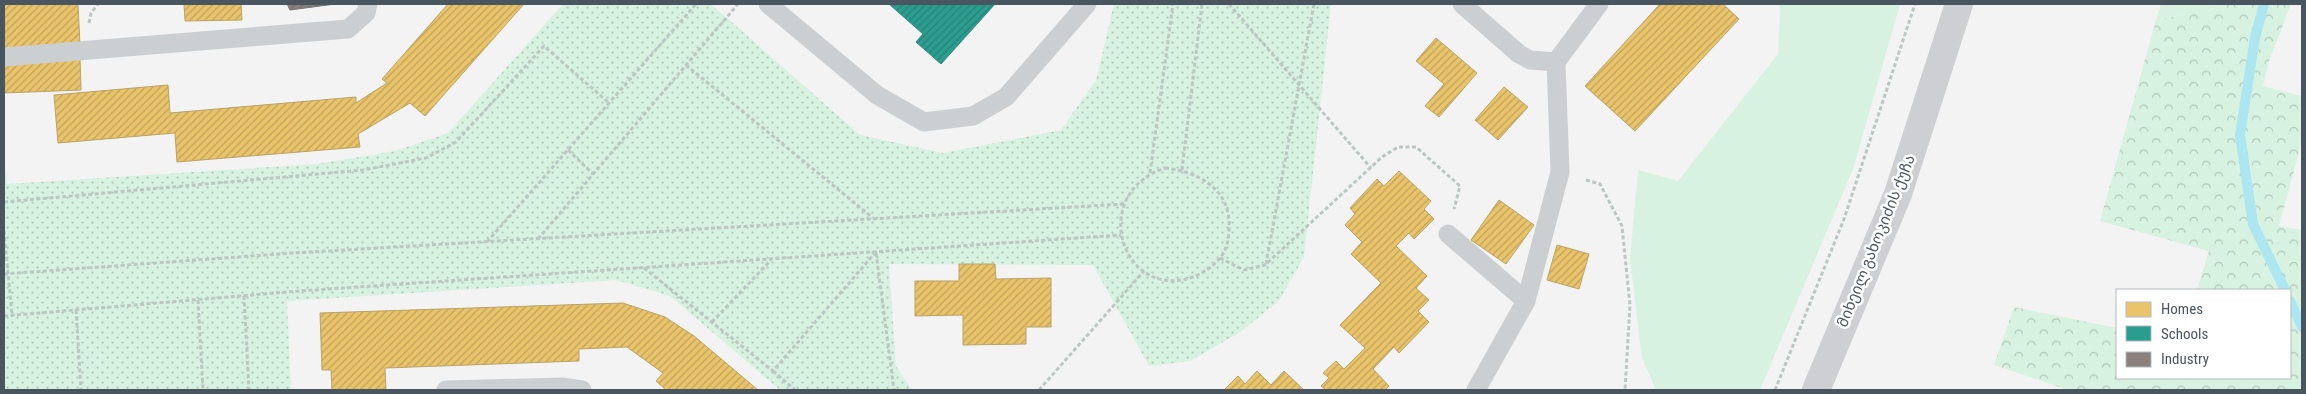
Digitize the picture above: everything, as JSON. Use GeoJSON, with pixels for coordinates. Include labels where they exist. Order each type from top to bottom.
{"type":"FeatureCollection","features":[{"type":"Feature","properties":{"kind":"street","name":"მიხეილ გახოკიძის ქუჩა"},"geometry":{"type":"LineString","coordinates":[[1816,390],[1898,194],[1959,4]]}},
{"type":"Feature","properties":{"kind":"lane"},"geometry":{"type":"LineString","coordinates":[[4,57],[348,29],[366,13],[368,4]]}},
{"type":"Feature","properties":{"kind":"lane"},"geometry":{"type":"LineString","coordinates":[[768,4],[878,95],[924,122],[973,116],[1006,96],[1087,4]]}},
{"type":"Feature","properties":{"kind":"lane"},"geometry":{"type":"LineString","coordinates":[[1462,4],[1519,54],[1530,60],[1556,62]]}},
{"type":"Feature","properties":{"kind":"lane"},"geometry":{"type":"LineString","coordinates":[[1476,390],[1526,301],[1560,172],[1556,62],[1598,4]]}},
{"type":"Feature","properties":{"kind":"lane"},"geometry":{"type":"LineString","coordinates":[[1448,234],[1526,301]]}},
{"type":"Feature","properties":{"kind":"lane"},"geometry":{"type":"LineString","coordinates":[[446,390],[562,387],[582,390]]}},
{"type":"Feature","properties":{"kind":"path"},"geometry":{"type":"LineString","coordinates":[[487,242],[696,4]]}},
{"type":"Feature","properties":{"kind":"path"},"geometry":{"type":"LineString","coordinates":[[538,239],[738,4]]}},
{"type":"Feature","properties":{"kind":"path"},"geometry":{"type":"LineString","coordinates":[[1150,173],[1173,4]]}},
{"type":"Feature","properties":{"kind":"path"},"geometry":{"type":"LineString","coordinates":[[1182,170],[1202,4]]}},
{"type":"Feature","properties":{"kind":"path"},"geometry":{"type":"LineString","coordinates":[[1229,4],[1371,168]]}},
{"type":"Feature","properties":{"kind":"path"},"geometry":{"type":"LineString","coordinates":[[1266,265],[1314,4]]}},
{"type":"Feature","properties":{"kind":"path"},"geometry":{"type":"LineString","coordinates":[[1776,390],[1844,219],[1915,4]]}},
{"type":"Feature","properties":{"kind":"path"},"geometry":{"type":"LineString","coordinates":[[4,202],[363,170],[426,158],[456,142],[544,46],[609,103]]}},
{"type":"Feature","properties":{"kind":"path"},"geometry":{"type":"LineString","coordinates":[[686,65],[874,219]]}},
{"type":"Feature","properties":{"kind":"path"},"geometry":{"type":"LineString","coordinates":[[1220,258],[1244,270],[1266,265],[1371,168],[1398,147],[1416,147],[1460,186],[1448,234]]}},
{"type":"Feature","properties":{"kind":"path"},"geometry":{"type":"LineString","coordinates":[[568,150],[593,174]]}},
{"type":"Feature","properties":{"kind":"path"},"geometry":{"type":"LineString","coordinates":[[1165,168],[1182,170],[1212,184],[1224,199],[1230,218],[1228,241],[1220,258],[1203,273],[1185,280],[1161,279],[1144,271],[1131,259],[1121,235],[1120,223],[1124,204],[1134,188],[1150,173],[1165,168]]}},
{"type":"Feature","properties":{"kind":"path"},"geometry":{"type":"LineString","coordinates":[[1560,172],[1600,184],[1622,226],[1630,305],[1626,390]]}},
{"type":"Feature","properties":{"kind":"path"},"geometry":{"type":"LineString","coordinates":[[6,274],[487,242],[1124,204]]}},
{"type":"Feature","properties":{"kind":"path"},"geometry":{"type":"LineString","coordinates":[[4,230],[6,274],[12,315]]}},
{"type":"Feature","properties":{"kind":"path"},"geometry":{"type":"LineString","coordinates":[[4,316],[244,296],[1121,235]]}},
{"type":"Feature","properties":{"kind":"path"},"geometry":{"type":"LineString","coordinates":[[773,371],[876,252]]}},
{"type":"Feature","properties":{"kind":"path"},"geometry":{"type":"LineString","coordinates":[[876,252],[894,390]]}},
{"type":"Feature","properties":{"kind":"path"},"geometry":{"type":"LineString","coordinates":[[712,322],[772,259]]}},
{"type":"Feature","properties":{"kind":"path"},"geometry":{"type":"LineString","coordinates":[[643,268],[795,390]]}},
{"type":"Feature","properties":{"kind":"path"},"geometry":{"type":"LineString","coordinates":[[1039,390],[1144,271]]}},
{"type":"Feature","properties":{"kind":"path"},"geometry":{"type":"LineString","coordinates":[[244,296],[250,390]]}},
{"type":"Feature","properties":{"kind":"path"},"geometry":{"type":"LineString","coordinates":[[198,300],[203,390]]}},
{"type":"Feature","properties":{"kind":"path"},"geometry":{"type":"LineString","coordinates":[[76,310],[81,390]]}},
{"type":"Feature","properties":{"kind":"green space"},"geometry":{"type":"Polygon","coordinates":[[[563,4],[711,4],[860,135],[943,153],[1061,130],[1096,80],[1114,4],[1331,4],[1304,257],[1279,301],[1239,333],[1190,361],[1149,366],[1093,265],[889,264],[896,366],[912,390],[780,390],[670,296],[616,280],[287,301],[291,390],[4,390],[4,153],[7,184],[317,164],[395,151],[448,133],[563,4]]]}},
{"type":"Feature","properties":{"kind":"green space"},"geometry":{"type":"Polygon","coordinates":[[[1778,4],[1900,4],[1853,169],[1760,390],[1656,390],[1642,358],[1630,259],[1638,170],[1678,181],[1778,54],[1780,8],[1778,4]]]}},
{"type":"Feature","properties":{"kind":"green space"},"geometry":{"type":"Polygon","coordinates":[[[2161,4],[2214,4],[2211,10],[2156,20],[2161,4]]]}},
{"type":"Feature","properties":{"kind":"green space"},"geometry":{"type":"Polygon","coordinates":[[[2214,4],[2291,4],[2269,61],[2263,86],[2302,96],[2302,141],[2279,226],[2302,230],[2302,390],[2068,390],[1994,365],[2014,307],[2116,328],[2116,379],[2291,379],[2291,289],[2197,289],[2209,251],[2100,221],[2156,20],[2211,10],[2214,4]]]}},
{"type":"Feature","properties":{"kind":"building: Homes"},"geometry":{"type":"Polygon","coordinates":[[[4,4],[78,4],[80,45],[4,49],[4,4]]]}},
{"type":"Feature","properties":{"kind":"building: Homes"},"geometry":{"type":"Polygon","coordinates":[[[184,4],[241,4],[242,20],[185,21],[184,4]]]}},
{"type":"Feature","properties":{"kind":"building: Homes"},"geometry":{"type":"Polygon","coordinates":[[[448,4],[524,4],[425,116],[410,103],[358,134],[360,147],[177,162],[175,133],[58,143],[54,95],[168,85],[170,113],[356,97],[356,103],[387,83],[382,79],[448,4]]]}},
{"type":"Feature","properties":{"kind":"building: Homes"},"geometry":{"type":"Polygon","coordinates":[[[1660,4],[1723,4],[1739,19],[1635,131],[1585,86],[1660,4]]]}},
{"type":"Feature","properties":{"kind":"building: Homes"},"geometry":{"type":"Polygon","coordinates":[[[1436,38],[1477,73],[1439,117],[1425,106],[1444,84],[1416,61],[1436,38]]]}},
{"type":"Feature","properties":{"kind":"building: Homes"},"geometry":{"type":"Polygon","coordinates":[[[80,57],[81,90],[4,93],[4,60],[80,57]]]}},
{"type":"Feature","properties":{"kind":"building: Homes"},"geometry":{"type":"Polygon","coordinates":[[[1504,87],[1528,107],[1498,140],[1475,120],[1504,87]]]}},
{"type":"Feature","properties":{"kind":"building: Homes"},"geometry":{"type":"Polygon","coordinates":[[[1399,171],[1431,201],[1424,209],[1434,219],[1414,239],[1409,233],[1396,246],[1427,276],[1416,288],[1429,300],[1418,311],[1429,322],[1399,353],[1394,347],[1373,369],[1389,386],[1385,390],[1326,390],[1321,386],[1329,378],[1323,373],[1336,361],[1344,369],[1365,348],[1340,325],[1381,283],[1351,254],[1362,242],[1345,225],[1355,214],[1350,208],[1377,179],[1384,186],[1399,171]]]}},
{"type":"Feature","properties":{"kind":"building: Homes"},"geometry":{"type":"Polygon","coordinates":[[[1499,200],[1534,225],[1506,264],[1471,240],[1499,200]]]}},
{"type":"Feature","properties":{"kind":"building: Homes"},"geometry":{"type":"Polygon","coordinates":[[[1557,245],[1589,254],[1579,289],[1547,280],[1557,245]]]}},
{"type":"Feature","properties":{"kind":"building: Homes"},"geometry":{"type":"Polygon","coordinates":[[[959,264],[995,264],[996,279],[1051,278],[1051,327],[1026,327],[1026,344],[963,345],[963,315],[915,316],[915,281],[959,281],[959,264]]]}},
{"type":"Feature","properties":{"kind":"building: Homes"},"geometry":{"type":"Polygon","coordinates":[[[623,303],[665,317],[694,336],[758,390],[666,390],[656,381],[663,373],[627,347],[579,349],[579,361],[385,368],[386,390],[332,390],[331,370],[322,370],[320,313],[623,303]]]}},
{"type":"Feature","properties":{"kind":"building: Homes"},"geometry":{"type":"Polygon","coordinates":[[[1257,371],[1271,385],[1284,371],[1304,390],[1224,390],[1238,376],[1245,384],[1257,371]]]}},
{"type":"Feature","properties":{"kind":"building: Schools"},"geometry":{"type":"Polygon","coordinates":[[[889,4],[995,4],[941,64],[916,42],[923,34],[889,4]]]}},
{"type":"Feature","properties":{"kind":"building: Industry"},"geometry":{"type":"Polygon","coordinates":[[[287,4],[335,4],[290,10],[287,4]]]}},
{"type":"Feature","properties":{"kind":"waterway"},"geometry":{"type":"LineString","coordinates":[[2264,4],[2255,38],[2240,135],[2253,224],[2285,289]]}},
{"type":"Feature","properties":{"kind":"waterway"},"geometry":{"type":"LineString","coordinates":[[2291,303],[2302,327]]}}]}
